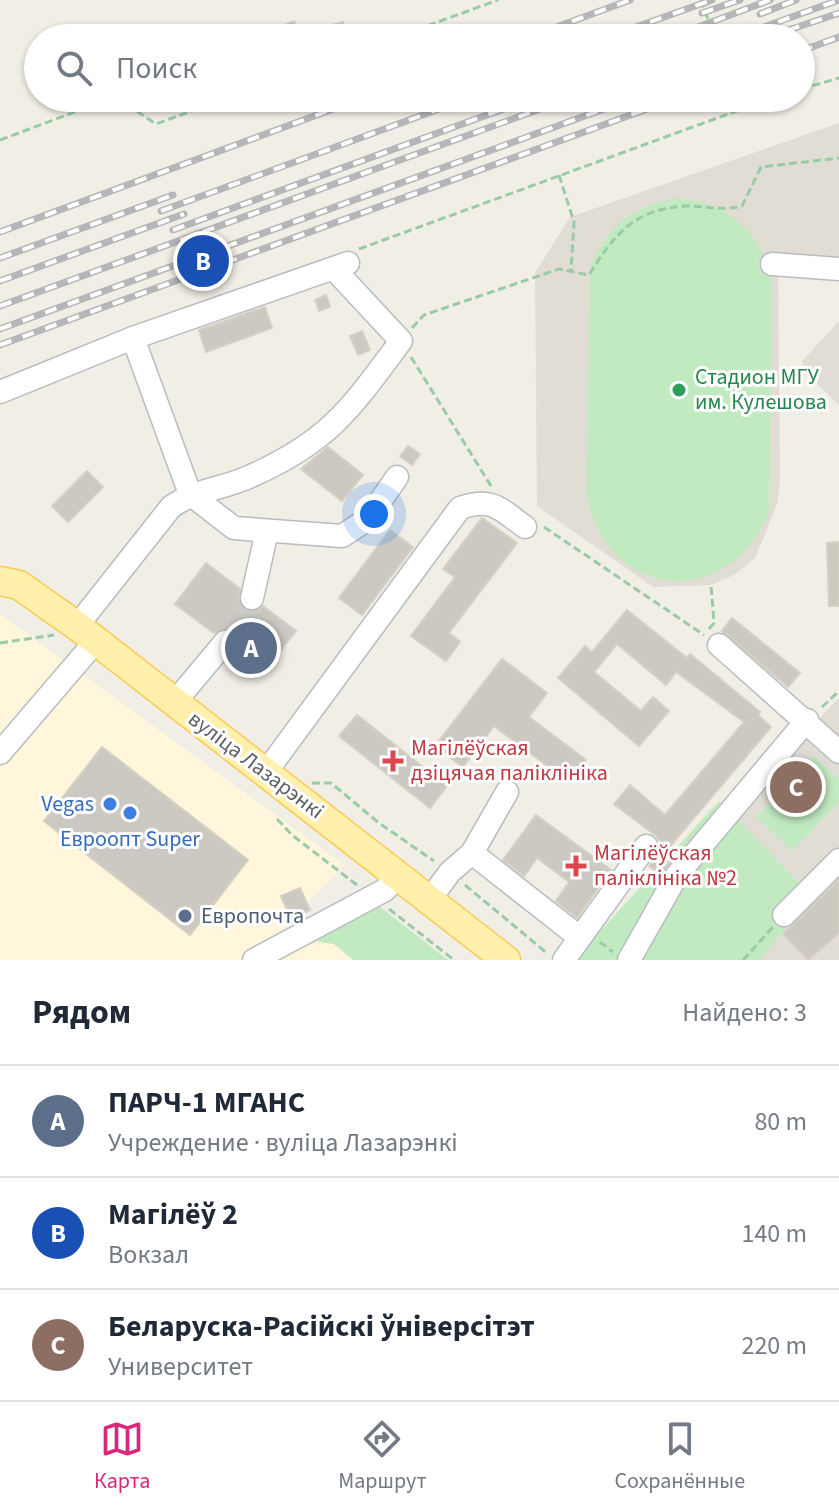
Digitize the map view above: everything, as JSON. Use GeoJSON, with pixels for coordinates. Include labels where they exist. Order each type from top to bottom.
{"type":"FeatureCollection","features":[{"type":"Feature","properties":{"kind":"main road","name":"вуліца Лазарэнкі"},"geometry":{"type":"LineString","coordinates":[[0,581],[19,585],[86,634],[506,960]]}},
{"type":"Feature","properties":{"kind":"lane"},"geometry":{"type":"LineString","coordinates":[[0,392],[133,338],[347,260],[401,341],[353,405],[321,438],[288,460],[242,480],[190,494],[153,528],[86,634],[0,753]]}},
{"type":"Feature","properties":{"kind":"lane"},"geometry":{"type":"LineString","coordinates":[[772,264],[839,269]]}},
{"type":"Feature","properties":{"kind":"lane"},"geometry":{"type":"LineString","coordinates":[[133,338],[190,494],[234,528],[342,536],[368,519],[397,477]]}},
{"type":"Feature","properties":{"kind":"lane"},"geometry":{"type":"LineString","coordinates":[[266,772],[460,508],[476,503],[493,503],[530,524]]}},
{"type":"Feature","properties":{"kind":"lane"},"geometry":{"type":"LineString","coordinates":[[252,598],[267,531]]}},
{"type":"Feature","properties":{"kind":"lane"},"geometry":{"type":"LineString","coordinates":[[712,640],[807,720],[839,752]]}},
{"type":"Feature","properties":{"kind":"lane"},"geometry":{"type":"LineString","coordinates":[[175,702],[225,642]]}},
{"type":"Feature","properties":{"kind":"lane"},"geometry":{"type":"LineString","coordinates":[[629,960],[677,875],[807,720]]}},
{"type":"Feature","properties":{"kind":"lane"},"geometry":{"type":"LineString","coordinates":[[430,899],[450,872],[472,853],[507,792]]}},
{"type":"Feature","properties":{"kind":"lane"},"geometry":{"type":"LineString","coordinates":[[564,960],[646,846]]}},
{"type":"Feature","properties":{"kind":"lane"},"geometry":{"type":"LineString","coordinates":[[472,853],[582,933]]}},
{"type":"Feature","properties":{"kind":"lane"},"geometry":{"type":"LineString","coordinates":[[784,915],[839,860]]}},
{"type":"Feature","properties":{"kind":"lane"},"geometry":{"type":"LineString","coordinates":[[254,960],[385,890],[399,874]]}},
{"type":"Feature","properties":{"kind":"path"},"geometry":{"type":"LineString","coordinates":[[432,24],[498,0]]}},
{"type":"Feature","properties":{"kind":"path"},"geometry":{"type":"LineString","coordinates":[[701,0],[710,24]]}},
{"type":"Feature","properties":{"kind":"path"},"geometry":{"type":"LineString","coordinates":[[815,85],[839,78]]}},
{"type":"Feature","properties":{"kind":"path"},"geometry":{"type":"LineString","coordinates":[[0,140],[76,112]]}},
{"type":"Feature","properties":{"kind":"path"},"geometry":{"type":"LineString","coordinates":[[137,112],[156,124],[189,112]]}},
{"type":"Feature","properties":{"kind":"path"},"geometry":{"type":"LineString","coordinates":[[347,260],[728,112]]}},
{"type":"Feature","properties":{"kind":"path"},"geometry":{"type":"LineString","coordinates":[[495,493],[401,341],[424,315],[559,269],[589,275],[611,240],[646,212],[688,206],[725,210],[742,206],[761,167],[839,158]]}},
{"type":"Feature","properties":{"kind":"path"},"geometry":{"type":"LineString","coordinates":[[559,175],[574,222],[571,271]]}},
{"type":"Feature","properties":{"kind":"path"},"geometry":{"type":"LineString","coordinates":[[530,524],[712,640],[711,585]]}},
{"type":"Feature","properties":{"kind":"path"},"geometry":{"type":"LineString","coordinates":[[807,720],[839,691]]}},
{"type":"Feature","properties":{"kind":"path"},"geometry":{"type":"LineString","coordinates":[[743,960],[784,915]]}},
{"type":"Feature","properties":{"kind":"path"},"geometry":{"type":"LineString","coordinates":[[582,933],[623,960]]}},
{"type":"Feature","properties":{"kind":"shaded area"},"geometry":{"type":"Polygon","coordinates":[[[839,123],[839,271],[778,267],[780,478],[778,501],[766,532],[755,558],[734,575],[711,585],[653,587],[537,506],[535,273],[570,217],[839,123]]]}},
{"type":"Feature","properties":{"kind":"shaded area"},"geometry":{"type":"Polygon","coordinates":[[[839,321],[839,405],[805,373],[802,361],[839,321]]]}},
{"type":"Feature","properties":{"kind":"shaded area"},"geometry":{"type":"Polygon","coordinates":[[[0,614],[344,865],[252,960],[0,960],[0,614]]]}},
{"type":"Feature","properties":{"kind":"shaded area"},"geometry":{"type":"Polygon","coordinates":[[[839,698],[839,960],[752,960],[677,866],[839,698]]]}},
{"type":"Feature","properties":{"kind":"shaded area"},"geometry":{"type":"Polygon","coordinates":[[[318,942],[334,944],[353,960],[273,960],[318,942]]]}},
{"type":"Feature","properties":{"kind":"green space","name":"Стадион МГУ им. Кулешова"},"geometry":{"type":"Polygon","coordinates":[[[679,198],[715,208],[743,226],[754,238],[768,270],[772,289],[769,512],[750,545],[725,567],[697,579],[668,580],[640,572],[615,554],[597,527],[586,490],[590,268],[605,240],[624,220],[648,206],[679,198]]]}},
{"type":"Feature","properties":{"kind":"green space"},"geometry":{"type":"Polygon","coordinates":[[[814,756],[839,779],[839,802],[792,851],[756,817],[814,756]]]}},
{"type":"Feature","properties":{"kind":"green space"},"geometry":{"type":"Polygon","coordinates":[[[719,801],[813,897],[759,960],[574,960],[719,801]]]}},
{"type":"Feature","properties":{"kind":"green space"},"geometry":{"type":"Polygon","coordinates":[[[380,907],[448,960],[353,960],[334,944],[318,942],[319,937],[380,907]]]}},
{"type":"Feature","properties":{"kind":"building"},"geometry":{"type":"Polygon","coordinates":[[[326,295],[330,307],[319,311],[315,300],[326,295]]]}},
{"type":"Feature","properties":{"kind":"building"},"geometry":{"type":"Polygon","coordinates":[[[265,307],[272,328],[206,352],[199,330],[265,307]]]}},
{"type":"Feature","properties":{"kind":"building"},"geometry":{"type":"Polygon","coordinates":[[[362,331],[370,350],[358,355],[350,336],[362,331]]]}},
{"type":"Feature","properties":{"kind":"building"},"geometry":{"type":"Polygon","coordinates":[[[408,446],[420,454],[412,465],[400,456],[408,446]]]}},
{"type":"Feature","properties":{"kind":"building"},"geometry":{"type":"Polygon","coordinates":[[[328,447],[363,475],[342,501],[301,469],[328,447]]]}},
{"type":"Feature","properties":{"kind":"building"},"geometry":{"type":"Polygon","coordinates":[[[87,471],[103,487],[68,522],[52,506],[87,471]]]}},
{"type":"Feature","properties":{"kind":"building"},"geometry":{"type":"Polygon","coordinates":[[[482,518],[517,543],[449,633],[460,642],[446,661],[411,636],[455,577],[443,569],[482,518]]]}},
{"type":"Feature","properties":{"kind":"building"},"geometry":{"type":"Polygon","coordinates":[[[390,530],[413,547],[362,615],[339,598],[390,530]]]}},
{"type":"Feature","properties":{"kind":"building"},"geometry":{"type":"Polygon","coordinates":[[[839,542],[839,606],[829,606],[827,543],[839,542]]]}},
{"type":"Feature","properties":{"kind":"building"},"geometry":{"type":"Polygon","coordinates":[[[206,563],[240,589],[238,601],[243,609],[255,612],[263,606],[296,631],[264,671],[236,650],[238,638],[233,631],[221,629],[214,633],[175,604],[206,563]]]}},
{"type":"Feature","properties":{"kind":"building"},"geometry":{"type":"Polygon","coordinates":[[[627,610],[687,658],[690,654],[760,712],[758,715],[771,727],[667,850],[655,835],[614,804],[630,785],[665,815],[744,722],[676,672],[666,685],[617,644],[594,672],[641,711],[653,697],[669,711],[639,746],[558,678],[585,646],[592,652],[627,610]]]}},
{"type":"Feature","properties":{"kind":"building"},"geometry":{"type":"Polygon","coordinates":[[[732,618],[800,673],[788,687],[722,631],[732,618]]]}},
{"type":"Feature","properties":{"kind":"building"},"geometry":{"type":"Polygon","coordinates":[[[502,659],[547,693],[529,717],[586,760],[569,782],[494,726],[463,767],[435,746],[502,659]]]}},
{"type":"Feature","properties":{"kind":"building","name":"Магілёўская дзіцячая паліклініка"},"geometry":{"type":"Polygon","coordinates":[[[357,715],[447,786],[430,808],[339,736],[357,715]]]}},
{"type":"Feature","properties":{"kind":"building"},"geometry":{"type":"Polygon","coordinates":[[[102,747],[248,860],[190,935],[44,821],[102,747]]]}},
{"type":"Feature","properties":{"kind":"building","name":"Магілёўская паліклініка №2"},"geometry":{"type":"Polygon","coordinates":[[[536,815],[611,870],[577,918],[556,901],[569,882],[537,858],[524,876],[503,860],[536,815]]]}},
{"type":"Feature","properties":{"kind":"building"},"geometry":{"type":"Polygon","coordinates":[[[660,852],[671,860],[661,875],[649,866],[660,852]]]}},
{"type":"Feature","properties":{"kind":"building"},"geometry":{"type":"Polygon","coordinates":[[[839,880],[839,933],[808,960],[783,934],[839,880]]]}},
{"type":"Feature","properties":{"kind":"building"},"geometry":{"type":"Polygon","coordinates":[[[300,888],[310,910],[291,919],[281,896],[300,888]]]}},
{"type":"Feature","properties":{"kind":"tunnel"},"geometry":{"type":"LineString","coordinates":[[225,642],[252,598]]}},
{"type":"Feature","properties":{"kind":"railway"},"geometry":{"type":"LineString","coordinates":[[565,24],[630,0]]}},
{"type":"Feature","properties":{"kind":"railway"},"geometry":{"type":"LineString","coordinates":[[644,24],[712,0]]}},
{"type":"Feature","properties":{"kind":"railway"},"geometry":{"type":"LineString","coordinates":[[702,13],[740,0]]}},
{"type":"Feature","properties":{"kind":"railway"},"geometry":{"type":"LineString","coordinates":[[706,24],[770,0]]}},
{"type":"Feature","properties":{"kind":"railway"},"geometry":{"type":"LineString","coordinates":[[760,14],[796,0]]}},
{"type":"Feature","properties":{"kind":"railway"},"geometry":{"type":"LineString","coordinates":[[772,24],[839,0]]}},
{"type":"Feature","properties":{"kind":"railway"},"geometry":{"type":"LineString","coordinates":[[806,24],[839,13]]}},
{"type":"Feature","properties":{"kind":"railway"},"geometry":{"type":"LineString","coordinates":[[815,46],[839,37]]}},
{"type":"Feature","properties":{"kind":"railway"},"geometry":{"type":"LineString","coordinates":[[0,232],[325,112]]}},
{"type":"Feature","properties":{"kind":"railway"},"geometry":{"type":"LineString","coordinates":[[161,211],[431,112]]}},
{"type":"Feature","properties":{"kind":"railway"},"geometry":{"type":"LineString","coordinates":[[173,230],[495,112]]}},
{"type":"Feature","properties":{"kind":"railway"},"geometry":{"type":"LineString","coordinates":[[0,306],[532,112]]}},
{"type":"Feature","properties":{"kind":"railway"},"geometry":{"type":"LineString","coordinates":[[0,329],[596,112]]}},
{"type":"Feature","properties":{"kind":"railway"},"geometry":{"type":"LineString","coordinates":[[0,345],[639,112]]}},
{"type":"Feature","properties":{"kind":"railway"},"geometry":{"type":"LineString","coordinates":[[0,258],[173,195]]}},
{"type":"Feature","properties":{"kind":"railway"},"geometry":{"type":"LineString","coordinates":[[0,281],[184,214]]}},
{"type":"Feature","properties":{"kind":"place","name":"Магілёў 2"},"geometry":{"type":"Point","coordinates":[203,261]}},
{"type":"Feature","properties":{"kind":"place","name":"Стадион МГУ им. Кулешова"},"geometry":{"type":"Point","coordinates":[679,390]}},
{"type":"Feature","properties":{"kind":"place","name":"ПАРЧ-1 МГАНС"},"geometry":{"type":"Point","coordinates":[251,648]}},
{"type":"Feature","properties":{"kind":"place","name":"Магілёўская дзіцячая паліклініка"},"geometry":{"type":"Point","coordinates":[393,761]}},
{"type":"Feature","properties":{"kind":"place","name":"Беларуска-Расійскі ўніверсітэт"},"geometry":{"type":"Point","coordinates":[796,787]}},
{"type":"Feature","properties":{"kind":"place","name":"Vegas"},"geometry":{"type":"Point","coordinates":[110,804]}},
{"type":"Feature","properties":{"kind":"place","name":"Евроопт Super"},"geometry":{"type":"Point","coordinates":[130,813]}},
{"type":"Feature","properties":{"kind":"place","name":"Магілёўская паліклініка №2"},"geometry":{"type":"Point","coordinates":[576,866]}},
{"type":"Feature","properties":{"kind":"place","name":"Европочта"},"geometry":{"type":"Point","coordinates":[185,916]}}]}
